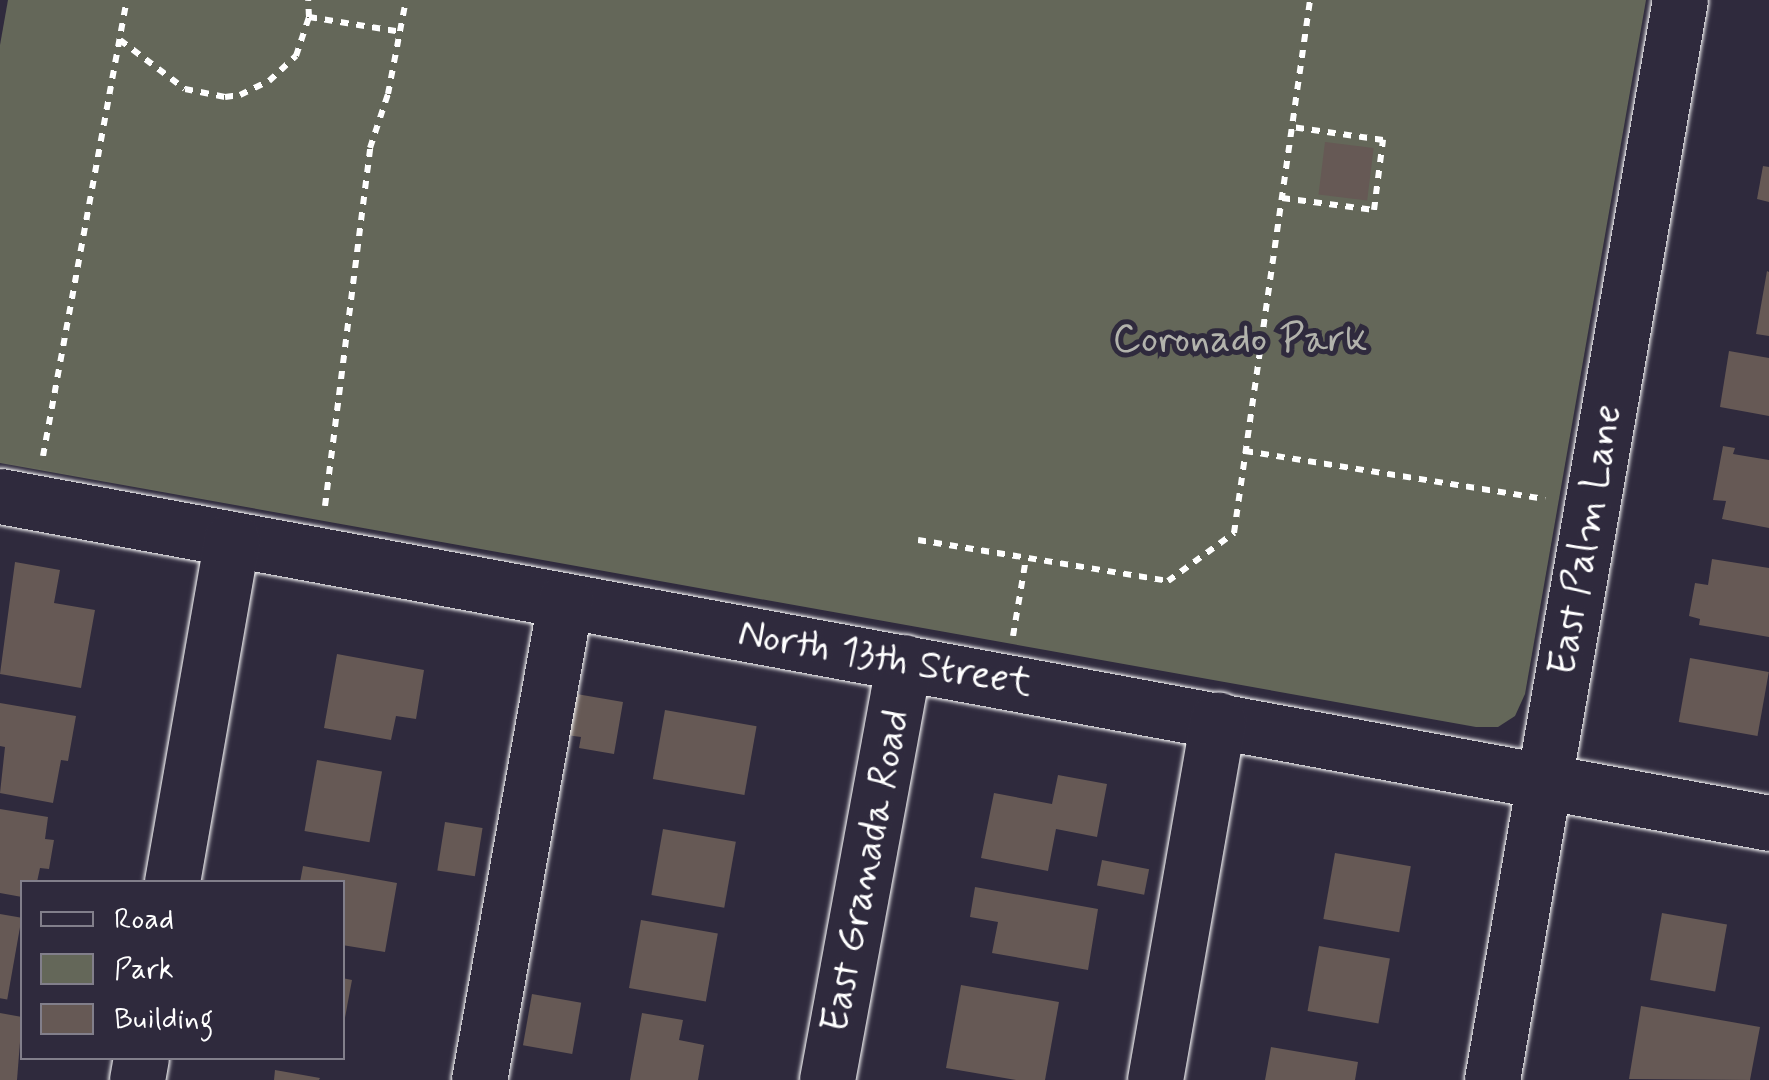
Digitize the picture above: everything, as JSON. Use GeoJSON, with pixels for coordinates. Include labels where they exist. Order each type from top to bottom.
{"type":"FeatureCollection","features":[{"type":"Feature","properties":{"kind":"street","name":"East Palm Lane"},"geometry":{"type":"LineString","coordinates":[[1492,1080],[1680,0]]}},
{"type":"Feature","properties":{"kind":"street","name":"North 13th Street"},"geometry":{"type":"LineString","coordinates":[[21,481],[232,539],[1769,823]]}},
{"type":"Feature","properties":{"kind":"street"},"geometry":{"type":"LineString","coordinates":[[172,880],[232,539]]}},
{"type":"Feature","properties":{"kind":"street"},"geometry":{"type":"LineString","coordinates":[[479,1080],[566,600]]}},
{"type":"Feature","properties":{"kind":"street","name":"East Granada Road"},"geometry":{"type":"LineString","coordinates":[[827,1080],[904,662]]}},
{"type":"Feature","properties":{"kind":"street"},"geometry":{"type":"LineString","coordinates":[[1155,1080],[1218,720]]}},
{"type":"Feature","properties":{"kind":"path"},"geometry":{"type":"LineString","coordinates":[[21,481],[127,0]]}},
{"type":"Feature","properties":{"kind":"path"},"geometry":{"type":"LineString","coordinates":[[119,39],[185,89],[240,96],[269,81],[296,56],[310,17],[308,0]]}},
{"type":"Feature","properties":{"kind":"path"},"geometry":{"type":"LineString","coordinates":[[324,517],[370,148],[402,32],[406,0]]}},
{"type":"Feature","properties":{"kind":"path"},"geometry":{"type":"LineString","coordinates":[[918,540],[1168,582],[1234,533],[1310,0]]}},
{"type":"Feature","properties":{"kind":"path"},"geometry":{"type":"LineString","coordinates":[[310,17],[402,32]]}},
{"type":"Feature","properties":{"kind":"path"},"geometry":{"type":"LineString","coordinates":[[1282,198],[1374,210],[1383,140],[1292,127]]}},
{"type":"Feature","properties":{"kind":"path"},"geometry":{"type":"LineString","coordinates":[[1245,451],[1552,500]]}},
{"type":"Feature","properties":{"kind":"path"},"geometry":{"type":"LineString","coordinates":[[1013,640],[1026,558]]}},
{"type":"Feature","properties":{"kind":"green space","name":"Coronado Park"},"geometry":{"type":"Polygon","coordinates":[[[8,0],[1646,0],[1525,694],[1515,716],[1498,727],[1476,727],[0,463],[0,45],[8,0]]]}},
{"type":"Feature","properties":{"kind":"building"},"geometry":{"type":"Polygon","coordinates":[[[1325,142],[1374,148],[1367,201],[1319,195],[1325,142]]]}},
{"type":"Feature","properties":{"kind":"building"},"geometry":{"type":"Polygon","coordinates":[[[1763,166],[1769,167],[1769,202],[1757,199],[1763,166]]]}},
{"type":"Feature","properties":{"kind":"building"},"geometry":{"type":"Polygon","coordinates":[[[1769,272],[1769,336],[1756,334],[1769,272]]]}},
{"type":"Feature","properties":{"kind":"building"},"geometry":{"type":"Polygon","coordinates":[[[1729,351],[1769,358],[1769,416],[1720,407],[1729,351]]]}},
{"type":"Feature","properties":{"kind":"building"},"geometry":{"type":"Polygon","coordinates":[[[1723,446],[1735,448],[1733,454],[1769,460],[1769,528],[1722,519],[1726,501],[1713,500],[1723,446]]]}},
{"type":"Feature","properties":{"kind":"building"},"geometry":{"type":"Polygon","coordinates":[[[1712,559],[1769,568],[1769,637],[1699,625],[1700,619],[1689,616],[1695,583],[1708,585],[1712,559]]]}},
{"type":"Feature","properties":{"kind":"building"},"geometry":{"type":"Polygon","coordinates":[[[15,562],[60,570],[54,603],[95,610],[81,688],[0,674],[15,562]]]}},
{"type":"Feature","properties":{"kind":"building"},"geometry":{"type":"Polygon","coordinates":[[[337,654],[424,670],[416,719],[396,716],[391,740],[324,728],[337,654]]]}},
{"type":"Feature","properties":{"kind":"building"},"geometry":{"type":"Polygon","coordinates":[[[1690,658],[1769,672],[1757,736],[1679,722],[1690,658]]]}},
{"type":"Feature","properties":{"kind":"building"},"geometry":{"type":"Polygon","coordinates":[[[565,692],[623,702],[614,754],[579,748],[581,737],[559,734],[565,692]]]}},
{"type":"Feature","properties":{"kind":"building"},"geometry":{"type":"Polygon","coordinates":[[[0,703],[76,716],[68,761],[61,760],[53,803],[0,793],[5,747],[0,746],[0,703]]]}},
{"type":"Feature","properties":{"kind":"building"},"geometry":{"type":"Polygon","coordinates":[[[665,710],[757,726],[744,795],[653,779],[665,710]]]}},
{"type":"Feature","properties":{"kind":"building"},"geometry":{"type":"Polygon","coordinates":[[[317,760],[382,771],[369,842],[304,831],[317,760]]]}},
{"type":"Feature","properties":{"kind":"building"},"geometry":{"type":"Polygon","coordinates":[[[1058,775],[1107,784],[1097,837],[1056,829],[1048,871],[981,858],[994,793],[1052,804],[1058,775]]]}},
{"type":"Feature","properties":{"kind":"building"},"geometry":{"type":"Polygon","coordinates":[[[0,809],[48,817],[45,839],[54,840],[49,869],[40,868],[37,880],[20,880],[20,897],[0,893],[0,809]]]}},
{"type":"Feature","properties":{"kind":"building"},"geometry":{"type":"Polygon","coordinates":[[[445,822],[483,828],[475,876],[437,870],[445,822]]]}},
{"type":"Feature","properties":{"kind":"building"},"geometry":{"type":"Polygon","coordinates":[[[663,829],[736,842],[724,908],[651,895],[663,829]]]}},
{"type":"Feature","properties":{"kind":"building"},"geometry":{"type":"Polygon","coordinates":[[[1335,853],[1411,866],[1399,932],[1323,919],[1335,853]]]}},
{"type":"Feature","properties":{"kind":"building"},"geometry":{"type":"Polygon","coordinates":[[[1102,860],[1149,869],[1144,895],[1097,886],[1102,860]]]}},
{"type":"Feature","properties":{"kind":"building"},"geometry":{"type":"Polygon","coordinates":[[[303,866],[397,883],[385,952],[345,945],[345,880],[300,880],[303,866]]]}},
{"type":"Feature","properties":{"kind":"building"},"geometry":{"type":"Polygon","coordinates":[[[975,887],[1098,909],[1088,970],[992,953],[998,922],[970,917],[975,887]]]}},
{"type":"Feature","properties":{"kind":"building"},"geometry":{"type":"Polygon","coordinates":[[[1662,913],[1727,924],[1715,991],[1650,980],[1662,913]]]}},
{"type":"Feature","properties":{"kind":"building"},"geometry":{"type":"Polygon","coordinates":[[[0,914],[20,918],[7,1000],[0,998],[0,914]]]}},
{"type":"Feature","properties":{"kind":"building"},"geometry":{"type":"Polygon","coordinates":[[[641,920],[718,934],[706,1001],[629,988],[641,920]]]}},
{"type":"Feature","properties":{"kind":"building"},"geometry":{"type":"Polygon","coordinates":[[[1319,946],[1390,959],[1378,1023],[1308,1011],[1319,946]]]}},
{"type":"Feature","properties":{"kind":"building"},"geometry":{"type":"Polygon","coordinates":[[[345,979],[352,980],[345,1018],[345,979]]]}},
{"type":"Feature","properties":{"kind":"building"},"geometry":{"type":"Polygon","coordinates":[[[961,985],[1059,1002],[1045,1080],[1016,1080],[946,1068],[961,985]]]}},
{"type":"Feature","properties":{"kind":"building"},"geometry":{"type":"Polygon","coordinates":[[[532,994],[581,1003],[572,1054],[523,1045],[532,994]]]}},
{"type":"Feature","properties":{"kind":"building"},"geometry":{"type":"Polygon","coordinates":[[[1641,1006],[1760,1027],[1750,1080],[1629,1079],[1641,1006]]]}},
{"type":"Feature","properties":{"kind":"building"},"geometry":{"type":"Polygon","coordinates":[[[0,1013],[20,1017],[20,1042],[17,1080],[0,1080],[0,1013]]]}},
{"type":"Feature","properties":{"kind":"building"},"geometry":{"type":"Polygon","coordinates":[[[642,1013],[683,1020],[679,1040],[704,1045],[698,1080],[630,1080],[642,1013]]]}},
{"type":"Feature","properties":{"kind":"building"},"geometry":{"type":"Polygon","coordinates":[[[1271,1047],[1358,1062],[1355,1080],[1265,1080],[1271,1047]]]}},
{"type":"Feature","properties":{"kind":"building"},"geometry":{"type":"Polygon","coordinates":[[[275,1070],[320,1078],[274,1080],[275,1070]]]}}]}
